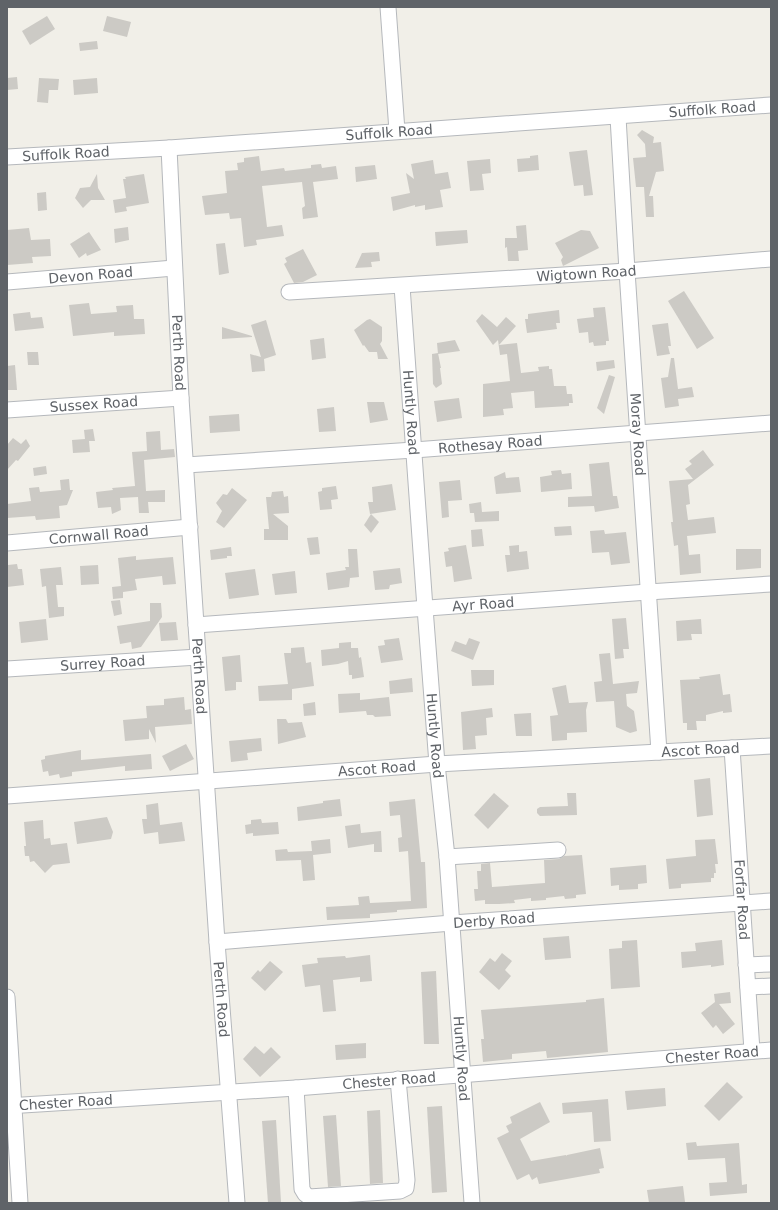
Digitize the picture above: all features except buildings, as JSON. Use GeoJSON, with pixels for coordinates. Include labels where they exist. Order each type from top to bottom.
{"type":"FeatureCollection","features":[{"type":"Feature","properties":{"kind":"street"},"geometry":{"type":"LineString","coordinates":[[388,7],[397,131]]}},
{"type":"Feature","properties":{"kind":"street","name":"Suffolk Road"},"geometry":{"type":"LineString","coordinates":[[7,157],[169,148],[771,105]]}},
{"type":"Feature","properties":{"kind":"street","name":"Moray Road"},"geometry":{"type":"LineString","coordinates":[[618,117],[659,752]]}},
{"type":"Feature","properties":{"kind":"street","name":"Perth Road"},"geometry":{"type":"LineString","coordinates":[[169,148],[181,398],[217,942],[237,1203]]}},
{"type":"Feature","properties":{"kind":"street","name":"Wigtown Road"},"geometry":{"type":"LineString","coordinates":[[289,292],[627,271],[771,259]]}},
{"type":"Feature","properties":{"kind":"street","name":"Devon Road"},"geometry":{"type":"LineString","coordinates":[[7,282],[174,268]]}},
{"type":"Feature","properties":{"kind":"street","name":"Huntly Road"},"geometry":{"type":"LineString","coordinates":[[402,286],[437,764],[447,858],[464,1075],[472,1203]]}},
{"type":"Feature","properties":{"kind":"street","name":"Sussex Road"},"geometry":{"type":"LineString","coordinates":[[7,410],[181,398]]}},
{"type":"Feature","properties":{"kind":"street","name":"Rothesay Road"},"geometry":{"type":"LineString","coordinates":[[186,465],[771,424]]}},
{"type":"Feature","properties":{"kind":"street","name":"Cornwall Road"},"geometry":{"type":"LineString","coordinates":[[7,543],[190,527]]}},
{"type":"Feature","properties":{"kind":"street","name":"Ayr Road"},"geometry":{"type":"LineString","coordinates":[[196,625],[771,584]]}},
{"type":"Feature","properties":{"kind":"street","name":"Surrey Road"},"geometry":{"type":"LineString","coordinates":[[7,669],[198,657]]}},
{"type":"Feature","properties":{"kind":"street","name":"Ascot Road"},"geometry":{"type":"LineString","coordinates":[[7,796],[437,764],[771,746]]}},
{"type":"Feature","properties":{"kind":"street","name":"Forfar Road"},"geometry":{"type":"LineString","coordinates":[[732,748],[752,1051]]}},
{"type":"Feature","properties":{"kind":"street"},"geometry":{"type":"LineString","coordinates":[[447,858],[558,850]]}},
{"type":"Feature","properties":{"kind":"street","name":"Derby Road"},"geometry":{"type":"LineString","coordinates":[[217,942],[452,923],[771,901]]}},
{"type":"Feature","properties":{"kind":"street"},"geometry":{"type":"LineString","coordinates":[[746,965],[771,964]]}},
{"type":"Feature","properties":{"kind":"street"},"geometry":{"type":"LineString","coordinates":[[748,986],[771,986]]}},
{"type":"Feature","properties":{"kind":"street"},"geometry":{"type":"LineString","coordinates":[[7,997],[11,1106],[20,1203]]}},
{"type":"Feature","properties":{"kind":"street","name":"Chester Road"},"geometry":{"type":"LineString","coordinates":[[11,1106],[296,1088],[771,1050]]}},
{"type":"Feature","properties":{"kind":"street"},"geometry":{"type":"LineString","coordinates":[[296,1088],[302,1189],[309,1197],[353,1199],[400,1191],[406,1188],[407,1180],[398,1079]]}}]}
